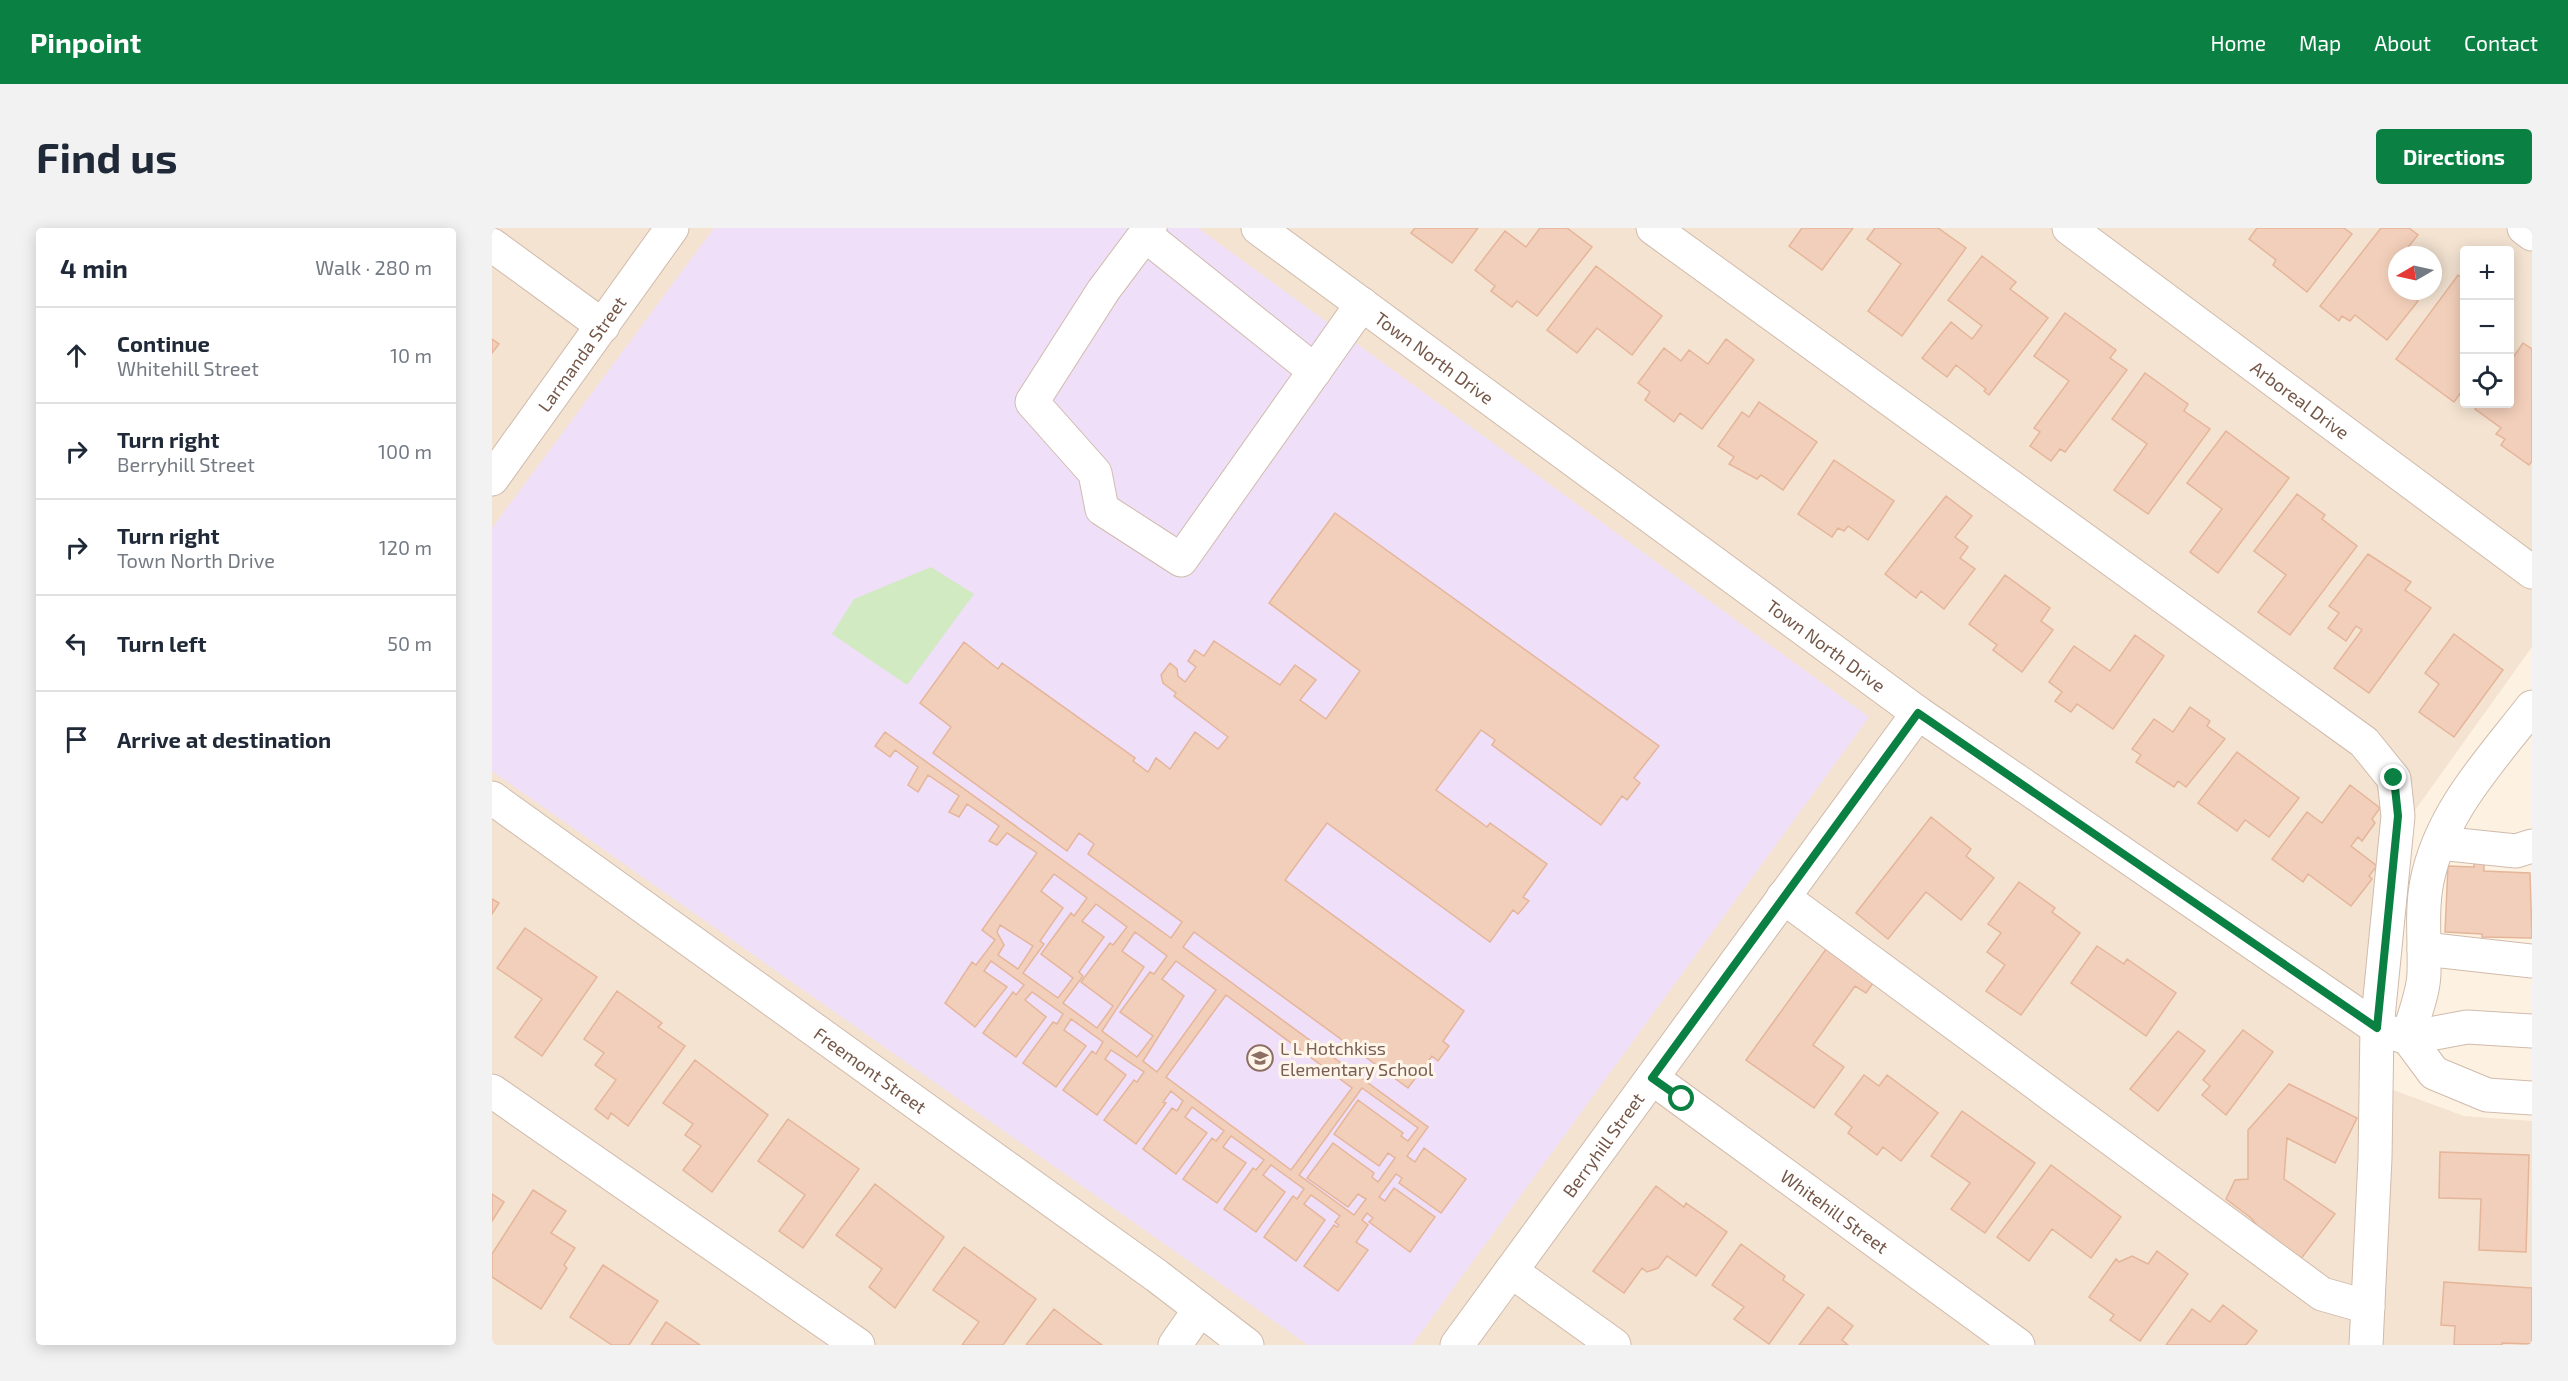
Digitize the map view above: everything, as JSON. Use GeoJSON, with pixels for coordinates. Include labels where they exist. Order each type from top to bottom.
{"type":"FeatureCollection","features":[{"type":"Feature","properties":{"kind":"street","name":"Larmanda Street"},"geometry":{"type":"LineString","coordinates":[[492,479],[672,228]]}},
{"type":"Feature","properties":{"kind":"street","name":"Town North Drive"},"geometry":{"type":"LineString","coordinates":[[1258,228],[1918,713],[2377,1028],[2408,1038],[2467,1027],[2532,1031]]}},
{"type":"Feature","properties":{"kind":"street"},"geometry":{"type":"LineString","coordinates":[[1653,228],[2364,742],[2394,778],[2398,816],[2377,1028],[2375,1158],[2366,1345]]}},
{"type":"Feature","properties":{"kind":"street","name":"Arboreal Drive"},"geometry":{"type":"LineString","coordinates":[[2069,228],[2532,572]]}},
{"type":"Feature","properties":{"kind":"street"},"geometry":{"type":"LineString","coordinates":[[2524,228],[2532,234]]}},
{"type":"Feature","properties":{"kind":"street"},"geometry":{"type":"LineString","coordinates":[[1315,371],[1148,231],[1103,291],[1032,402],[1095,473],[1102,509],[1181,560],[1315,371],[1362,304]]}},
{"type":"Feature","properties":{"kind":"street"},"geometry":{"type":"LineString","coordinates":[[492,245],[603,326]]}},
{"type":"Feature","properties":{"kind":"street"},"geometry":{"type":"LineString","coordinates":[[2532,707],[2462,797],[2439,843],[2427,881],[2424,974],[2408,1038],[2433,1073],[2487,1095],[2532,1098]]}},
{"type":"Feature","properties":{"kind":"street","name":"Berryhill Street"},"geometry":{"type":"LineString","coordinates":[[1457,1345],[1918,713]]}},
{"type":"Feature","properties":{"kind":"street","name":"Freemont Street"},"geometry":{"type":"LineString","coordinates":[[492,798],[1157,1276],[1247,1345]]}},
{"type":"Feature","properties":{"kind":"street"},"geometry":{"type":"LineString","coordinates":[[2439,843],[2516,851],[2532,846]]}},
{"type":"Feature","properties":{"kind":"street"},"geometry":{"type":"LineString","coordinates":[[1783,897],[2322,1294],[2368,1307]]}},
{"type":"Feature","properties":{"kind":"street"},"geometry":{"type":"LineString","coordinates":[[2424,949],[2532,961]]}},
{"type":"Feature","properties":{"kind":"street","name":"Whitehill Street"},"geometry":{"type":"LineString","coordinates":[[1652,1078],[2018,1345]]}},
{"type":"Feature","properties":{"kind":"street"},"geometry":{"type":"LineString","coordinates":[[492,1091],[858,1345]]}},
{"type":"Feature","properties":{"kind":"street"},"geometry":{"type":"LineString","coordinates":[[1511,1271],[1614,1345]]}},
{"type":"Feature","properties":{"kind":"street"},"geometry":{"type":"LineString","coordinates":[[1175,1345],[1200,1309]]}},
{"type":"Feature","properties":{"kind":"shaded area"},"geometry":{"type":"Polygon","coordinates":[[[492,228],[2532,228],[2532,647],[2406,823],[2388,1088],[2464,1116],[2532,1121],[2532,1345],[492,1345],[492,228]]]}},
{"type":"Feature","properties":{"kind":"shaded area","name":"L L Hotchkiss Elementary School"},"geometry":{"type":"Polygon","coordinates":[[[714,228],[1198,228],[1869,717],[1412,1345],[1308,1345],[492,771],[492,528],[714,228]]]}},
{"type":"Feature","properties":{"kind":"green space"},"geometry":{"type":"Polygon","coordinates":[[[931,567],[974,594],[907,685],[832,634],[854,599],[931,567]]]}},
{"type":"Feature","properties":{"kind":"building"},"geometry":{"type":"Polygon","coordinates":[[[1415,228],[1478,228],[1452,263],[1411,233],[1415,228]]]}},
{"type":"Feature","properties":{"kind":"building"},"geometry":{"type":"Polygon","coordinates":[[[1540,228],[1567,228],[1592,247],[1537,316],[1517,301],[1512,307],[1491,291],[1495,286],[1475,270],[1505,231],[1526,247],[1540,228]]]}},
{"type":"Feature","properties":{"kind":"building"},"geometry":{"type":"Polygon","coordinates":[[[1802,228],[1853,228],[1822,270],[1789,246],[1802,228]]]}},
{"type":"Feature","properties":{"kind":"building"},"geometry":{"type":"Polygon","coordinates":[[[1875,228],[1938,228],[1966,248],[1902,336],[1868,311],[1901,264],[1867,239],[1875,228]]]}},
{"type":"Feature","properties":{"kind":"building"},"geometry":{"type":"Polygon","coordinates":[[[2257,228],[2344,228],[2352,234],[2307,292],[2273,265],[2276,260],[2249,239],[2257,228]]]}},
{"type":"Feature","properties":{"kind":"building"},"geometry":{"type":"Polygon","coordinates":[[[2381,228],[2409,228],[2418,235],[2409,246],[2388,246],[2388,300],[2418,301],[2387,340],[2355,315],[2350,321],[2342,316],[2339,321],[2320,306],[2381,228]]]}},
{"type":"Feature","properties":{"kind":"building"},"geometry":{"type":"Polygon","coordinates":[[[1982,256],[2016,282],[2010,289],[2048,318],[1989,395],[1984,391],[1986,389],[1956,365],[1947,377],[1922,358],[1951,322],[1972,339],[1982,326],[1948,300],[1982,256]]]}},
{"type":"Feature","properties":{"kind":"building"},"geometry":{"type":"Polygon","coordinates":[[[1596,266],[1662,316],[1632,355],[1597,328],[1577,353],[1547,330],[1596,266]]]}},
{"type":"Feature","properties":{"kind":"building"},"geometry":{"type":"Polygon","coordinates":[[[2458,275],[2460,277],[2460,394],[2454,402],[2396,359],[2440,300],[2442,300],[2458,275]]]}},
{"type":"Feature","properties":{"kind":"building"},"geometry":{"type":"Polygon","coordinates":[[[2065,313],[2116,350],[2110,358],[2127,370],[2065,452],[2060,449],[2051,461],[2030,446],[2040,432],[2034,428],[2069,381],[2034,356],[2065,313]]]}},
{"type":"Feature","properties":{"kind":"building"},"geometry":{"type":"Polygon","coordinates":[[[492,339],[499,344],[492,353],[492,339]]]}},
{"type":"Feature","properties":{"kind":"building"},"geometry":{"type":"Polygon","coordinates":[[[1726,339],[1754,360],[1702,429],[1680,413],[1674,422],[1645,400],[1650,392],[1638,383],[1664,348],[1681,361],[1689,350],[1708,364],[1726,339]]]}},
{"type":"Feature","properties":{"kind":"building"},"geometry":{"type":"Polygon","coordinates":[[[2523,343],[2532,349],[2532,461],[2529,465],[2501,445],[2505,439],[2496,434],[2501,428],[2475,409],[2514,408],[2514,356],[2523,343]]]}},
{"type":"Feature","properties":{"kind":"building"},"geometry":{"type":"Polygon","coordinates":[[[2145,373],[2188,404],[2184,411],[2210,429],[2148,514],[2114,490],[2147,444],[2112,419],[2145,373]]]}},
{"type":"Feature","properties":{"kind":"building"},"geometry":{"type":"Polygon","coordinates":[[[1759,402],[1817,442],[1783,490],[1761,475],[1757,479],[1729,464],[1734,457],[1718,446],[1742,412],[1749,417],[1759,402]]]}},
{"type":"Feature","properties":{"kind":"building"},"geometry":{"type":"Polygon","coordinates":[[[2226,431],[2289,478],[2218,573],[2190,552],[2222,509],[2187,483],[2226,431]]]}},
{"type":"Feature","properties":{"kind":"building"},"geometry":{"type":"Polygon","coordinates":[[[1834,460],[1894,501],[1868,540],[1848,526],[1844,531],[1838,528],[1832,537],[1798,514],[1834,460]]]}},
{"type":"Feature","properties":{"kind":"building"},"geometry":{"type":"Polygon","coordinates":[[[2297,494],[2325,515],[2322,519],[2357,546],[2290,635],[2258,612],[2286,575],[2254,551],[2297,494]]]}},
{"type":"Feature","properties":{"kind":"building"},"geometry":{"type":"Polygon","coordinates":[[[1946,496],[1972,516],[1955,537],[1968,547],[1960,558],[1975,569],[1944,609],[1921,591],[1916,598],[1885,574],[1946,496]]]}},
{"type":"Feature","properties":{"kind":"building"},"geometry":{"type":"Polygon","coordinates":[[[1335,513],[1659,746],[1634,778],[1640,783],[1627,800],[1622,796],[1601,825],[1492,745],[1495,740],[1481,730],[1436,790],[1487,827],[1490,823],[1547,864],[1523,897],[1529,901],[1518,914],[1513,910],[1490,942],[1327,823],[1285,880],[1464,1011],[1443,1041],[1449,1046],[1438,1061],[1432,1056],[1408,1088],[1194,932],[1183,947],[1428,1127],[1407,1156],[1415,1162],[1424,1148],[1466,1179],[1441,1213],[1399,1183],[1402,1178],[1396,1174],[1379,1197],[1385,1201],[1394,1188],[1435,1217],[1410,1252],[1369,1222],[1373,1218],[1367,1213],[1362,1220],[1368,1225],[1356,1242],[1368,1250],[1338,1291],[1304,1266],[1334,1225],[1337,1227],[1339,1225],[1335,1222],[1340,1216],[1311,1195],[1304,1204],[1325,1220],[1296,1261],[1264,1237],[1293,1196],[1297,1199],[1304,1189],[1271,1165],[1263,1175],[1285,1192],[1256,1232],[1224,1209],[1253,1168],[1256,1170],[1264,1160],[1231,1136],[1223,1147],[1246,1163],[1217,1203],[1183,1179],[1212,1138],[1216,1141],[1224,1131],[1192,1107],[1185,1117],[1207,1133],[1176,1174],[1143,1149],[1172,1108],[1177,1111],[1183,1101],[1171,1091],[1163,1102],[1166,1103],[1136,1144],[1104,1120],[1134,1080],[1137,1082],[1144,1072],[1111,1050],[1105,1059],[1126,1075],[1097,1115],[1063,1090],[1092,1051],[1096,1054],[1103,1042],[1071,1019],[1064,1030],[1086,1046],[1056,1087],[1023,1063],[1053,1022],[1057,1024],[1063,1014],[1032,992],[1025,1000],[1046,1017],[1016,1057],[983,1033],[1013,992],[1016,995],[1024,985],[991,961],[984,971],[1007,987],[975,1027],[945,1003],[972,962],[976,965],[995,940],[982,930],[1037,853],[1007,833],[997,845],[989,841],[999,826],[967,804],[959,817],[949,812],[959,796],[928,775],[918,792],[908,785],[918,767],[895,750],[890,757],[875,746],[885,732],[1171,938],[1182,922],[1088,854],[1094,844],[1079,833],[1067,851],[933,753],[951,727],[920,703],[964,642],[998,669],[1002,663],[1135,758],[1133,761],[1148,772],[1156,758],[1170,769],[1195,732],[1218,749],[1228,737],[1174,696],[1176,693],[1163,683],[1161,675],[1170,663],[1185,682],[1196,667],[1188,661],[1195,650],[1204,656],[1214,641],[1280,685],[1295,665],[1316,680],[1300,700],[1326,719],[1360,671],[1269,603],[1335,513]],[[1054,874],[1041,891],[1063,908],[1040,941],[1044,944],[1023,973],[1058,998],[1073,978],[1041,954],[1071,913],[1074,916],[1087,898],[1054,874]],[[1096,904],[1082,921],[1104,937],[1079,972],[1083,976],[1063,1003],[1097,1028],[1113,1006],[1081,982],[1110,943],[1113,945],[1127,927],[1096,904]],[[1000,925],[997,932],[1004,945],[998,955],[1018,969],[1033,946],[1000,925]],[[1135,932],[1122,951],[1144,967],[1102,1031],[1137,1057],[1153,1036],[1120,1012],[1150,972],[1154,974],[1167,956],[1135,932]],[[1176,961],[1162,979],[1184,996],[1143,1061],[1157,1072],[1216,990],[1176,961]],[[1226,995],[1166,1077],[1291,1170],[1352,1088],[1226,995]],[[1362,1088],[1299,1175],[1354,1215],[1366,1199],[1358,1194],[1348,1207],[1307,1178],[1333,1143],[1374,1173],[1372,1177],[1378,1182],[1395,1158],[1388,1153],[1379,1166],[1334,1134],[1358,1100],[1403,1133],[1401,1136],[1408,1141],[1418,1128],[1362,1088]]]}},
{"type":"Feature","properties":{"kind":"building"},"geometry":{"type":"Polygon","coordinates":[[[2368,554],[2411,582],[2405,590],[2431,608],[2369,693],[2334,668],[2362,630],[2356,626],[2346,641],[2328,628],[2339,613],[2329,606],[2368,554]]]}},
{"type":"Feature","properties":{"kind":"building"},"geometry":{"type":"Polygon","coordinates":[[[2005,575],[2050,608],[2041,621],[2053,630],[2022,672],[1993,650],[1997,645],[1969,624],[2005,575]]]}},
{"type":"Feature","properties":{"kind":"building"},"geometry":{"type":"Polygon","coordinates":[[[2454,634],[2503,670],[2454,737],[2419,712],[2439,684],[2425,673],[2454,634]]]}},
{"type":"Feature","properties":{"kind":"building"},"geometry":{"type":"Polygon","coordinates":[[[2135,635],[2164,656],[2113,729],[2077,704],[2071,712],[2055,701],[2062,692],[2049,682],[2074,646],[2110,671],[2135,635]]]}},
{"type":"Feature","properties":{"kind":"building"},"geometry":{"type":"Polygon","coordinates":[[[2190,707],[2210,721],[2207,726],[2225,739],[2186,787],[2178,781],[2174,787],[2136,762],[2141,755],[2132,749],[2154,719],[2173,732],[2190,707]]]}},
{"type":"Feature","properties":{"kind":"building"},"geometry":{"type":"Polygon","coordinates":[[[2237,752],[2299,798],[2269,837],[2245,820],[2237,831],[2198,803],[2237,752]]]}},
{"type":"Feature","properties":{"kind":"building"},"geometry":{"type":"Polygon","coordinates":[[[2350,785],[2380,808],[2372,819],[2375,823],[2362,841],[2358,837],[2351,846],[2377,866],[2369,876],[2372,879],[2351,906],[2308,874],[2303,882],[2272,859],[2307,812],[2322,823],[2350,785]]]}},
{"type":"Feature","properties":{"kind":"building"},"geometry":{"type":"Polygon","coordinates":[[[1931,817],[1971,849],[1966,856],[1994,878],[1961,920],[1926,892],[1888,939],[1856,913],[1931,817]]]}},
{"type":"Feature","properties":{"kind":"building"},"geometry":{"type":"Polygon","coordinates":[[[2474,863],[2484,863],[2484,871],[2530,873],[2532,938],[2482,937],[2482,934],[2445,932],[2448,866],[2474,867],[2474,863]]]}},
{"type":"Feature","properties":{"kind":"building"},"geometry":{"type":"Polygon","coordinates":[[[2019,882],[2055,908],[2052,912],[2080,933],[2021,1015],[1986,991],[2005,965],[1987,952],[2001,933],[1988,924],[2019,882]]]}},
{"type":"Feature","properties":{"kind":"building"},"geometry":{"type":"Polygon","coordinates":[[[492,899],[499,903],[492,914],[492,899]]]}},
{"type":"Feature","properties":{"kind":"building"},"geometry":{"type":"Polygon","coordinates":[[[525,928],[597,977],[542,1056],[515,1037],[542,999],[497,968],[525,928]]]}},
{"type":"Feature","properties":{"kind":"building"},"geometry":{"type":"Polygon","coordinates":[[[1829,945],[1873,983],[1866,993],[1855,986],[1813,1045],[1844,1067],[1814,1108],[1746,1060],[1829,945]]]}},
{"type":"Feature","properties":{"kind":"building"},"geometry":{"type":"Polygon","coordinates":[[[2097,946],[2124,964],[2127,959],[2176,993],[2146,1036],[2071,983],[2097,946]]]}},
{"type":"Feature","properties":{"kind":"building"},"geometry":{"type":"Polygon","coordinates":[[[617,991],[662,1023],[658,1027],[685,1046],[628,1126],[611,1113],[608,1119],[595,1109],[616,1080],[595,1065],[604,1053],[584,1039],[617,991]]]}},
{"type":"Feature","properties":{"kind":"building"},"geometry":{"type":"Polygon","coordinates":[[[2243,1030],[2273,1052],[2226,1115],[2202,1095],[2210,1086],[2203,1080],[2243,1030]]]}},
{"type":"Feature","properties":{"kind":"building"},"geometry":{"type":"Polygon","coordinates":[[[2178,1031],[2205,1051],[2158,1111],[2130,1089],[2178,1031]]]}},
{"type":"Feature","properties":{"kind":"building"},"geometry":{"type":"Polygon","coordinates":[[[695,1060],[768,1115],[712,1192],[683,1170],[701,1146],[685,1135],[693,1124],[663,1103],[695,1060]]]}},
{"type":"Feature","properties":{"kind":"building"},"geometry":{"type":"Polygon","coordinates":[[[1864,1075],[1879,1086],[1887,1075],[1938,1113],[1901,1161],[1883,1147],[1877,1155],[1848,1133],[1852,1127],[1835,1114],[1864,1075]]]}},
{"type":"Feature","properties":{"kind":"building"},"geometry":{"type":"Polygon","coordinates":[[[2289,1084],[2357,1118],[2335,1163],[2287,1138],[2284,1179],[2335,1214],[2300,1260],[2254,1227],[2256,1224],[2251,1218],[2226,1199],[2235,1180],[2248,1179],[2248,1130],[2289,1084]]]}},
{"type":"Feature","properties":{"kind":"building"},"geometry":{"type":"Polygon","coordinates":[[[1962,1111],[2035,1163],[1985,1233],[1951,1209],[1970,1183],[1931,1156],[1962,1111]]]}},
{"type":"Feature","properties":{"kind":"building"},"geometry":{"type":"Polygon","coordinates":[[[788,1119],[859,1169],[803,1248],[779,1231],[805,1195],[758,1161],[788,1119]]]}},
{"type":"Feature","properties":{"kind":"building"},"geometry":{"type":"Polygon","coordinates":[[[2440,1152],[2529,1155],[2526,1252],[2479,1250],[2481,1199],[2439,1198],[2440,1152]]]}},
{"type":"Feature","properties":{"kind":"building"},"geometry":{"type":"Polygon","coordinates":[[[2051,1165],[2121,1217],[2091,1258],[2052,1229],[2029,1261],[1997,1237],[2051,1165]]]}},
{"type":"Feature","properties":{"kind":"building"},"geometry":{"type":"Polygon","coordinates":[[[875,1184],[944,1237],[895,1308],[869,1287],[882,1269],[836,1235],[875,1184]]]}},
{"type":"Feature","properties":{"kind":"building"},"geometry":{"type":"Polygon","coordinates":[[[1656,1186],[1684,1207],[1686,1203],[1727,1232],[1696,1276],[1667,1256],[1658,1268],[1647,1272],[1642,1268],[1624,1293],[1593,1271],[1656,1186]]]}},
{"type":"Feature","properties":{"kind":"building"},"geometry":{"type":"Polygon","coordinates":[[[533,1190],[566,1211],[551,1233],[575,1248],[564,1265],[567,1268],[541,1309],[492,1277],[492,1254],[533,1190]]]}},
{"type":"Feature","properties":{"kind":"building"},"geometry":{"type":"Polygon","coordinates":[[[492,1194],[504,1202],[492,1221],[492,1194]]]}},
{"type":"Feature","properties":{"kind":"building"},"geometry":{"type":"Polygon","coordinates":[[[1741,1244],[1785,1276],[1783,1280],[1804,1295],[1769,1344],[1734,1319],[1744,1307],[1712,1285],[1741,1244]]]}},
{"type":"Feature","properties":{"kind":"building"},"geometry":{"type":"Polygon","coordinates":[[[964,1247],[1036,1299],[1003,1345],[962,1345],[979,1322],[933,1290],[964,1247]]]}},
{"type":"Feature","properties":{"kind":"building"},"geometry":{"type":"Polygon","coordinates":[[[2157,1251],[2188,1274],[2140,1341],[2110,1320],[2114,1315],[2089,1297],[2116,1259],[2119,1262],[2132,1256],[2148,1264],[2157,1251]]]}},
{"type":"Feature","properties":{"kind":"building"},"geometry":{"type":"Polygon","coordinates":[[[603,1265],[658,1301],[629,1345],[612,1345],[570,1317],[603,1265]]]}},
{"type":"Feature","properties":{"kind":"building"},"geometry":{"type":"Polygon","coordinates":[[[2444,1282],[2532,1288],[2532,1344],[2454,1345],[2455,1326],[2441,1325],[2444,1282]]]}},
{"type":"Feature","properties":{"kind":"building"},"geometry":{"type":"Polygon","coordinates":[[[2223,1305],[2257,1331],[2246,1345],[2166,1345],[2192,1309],[2210,1322],[2223,1305]]]}},
{"type":"Feature","properties":{"kind":"building"},"geometry":{"type":"Polygon","coordinates":[[[1828,1307],[1853,1326],[1842,1340],[1848,1345],[1799,1345],[1828,1307]]]}},
{"type":"Feature","properties":{"kind":"building"},"geometry":{"type":"Polygon","coordinates":[[[1054,1309],[1088,1335],[1102,1345],[1026,1345],[1054,1309]]]}},
{"type":"Feature","properties":{"kind":"building"},"geometry":{"type":"Polygon","coordinates":[[[666,1322],[700,1345],[651,1345],[666,1322]]]}},
{"type":"Feature","properties":{"kind":"place","name":"L L Hotchkiss Elementary School"},"geometry":{"type":"Point","coordinates":[1260,1058]}},
{"type":"Feature","properties":{"kind":"route"},"geometry":{"type":"LineString","coordinates":[[1682,1099],[1652,1078],[1918,713],[2377,1028],[2398,816],[2394,778]]}}]}
